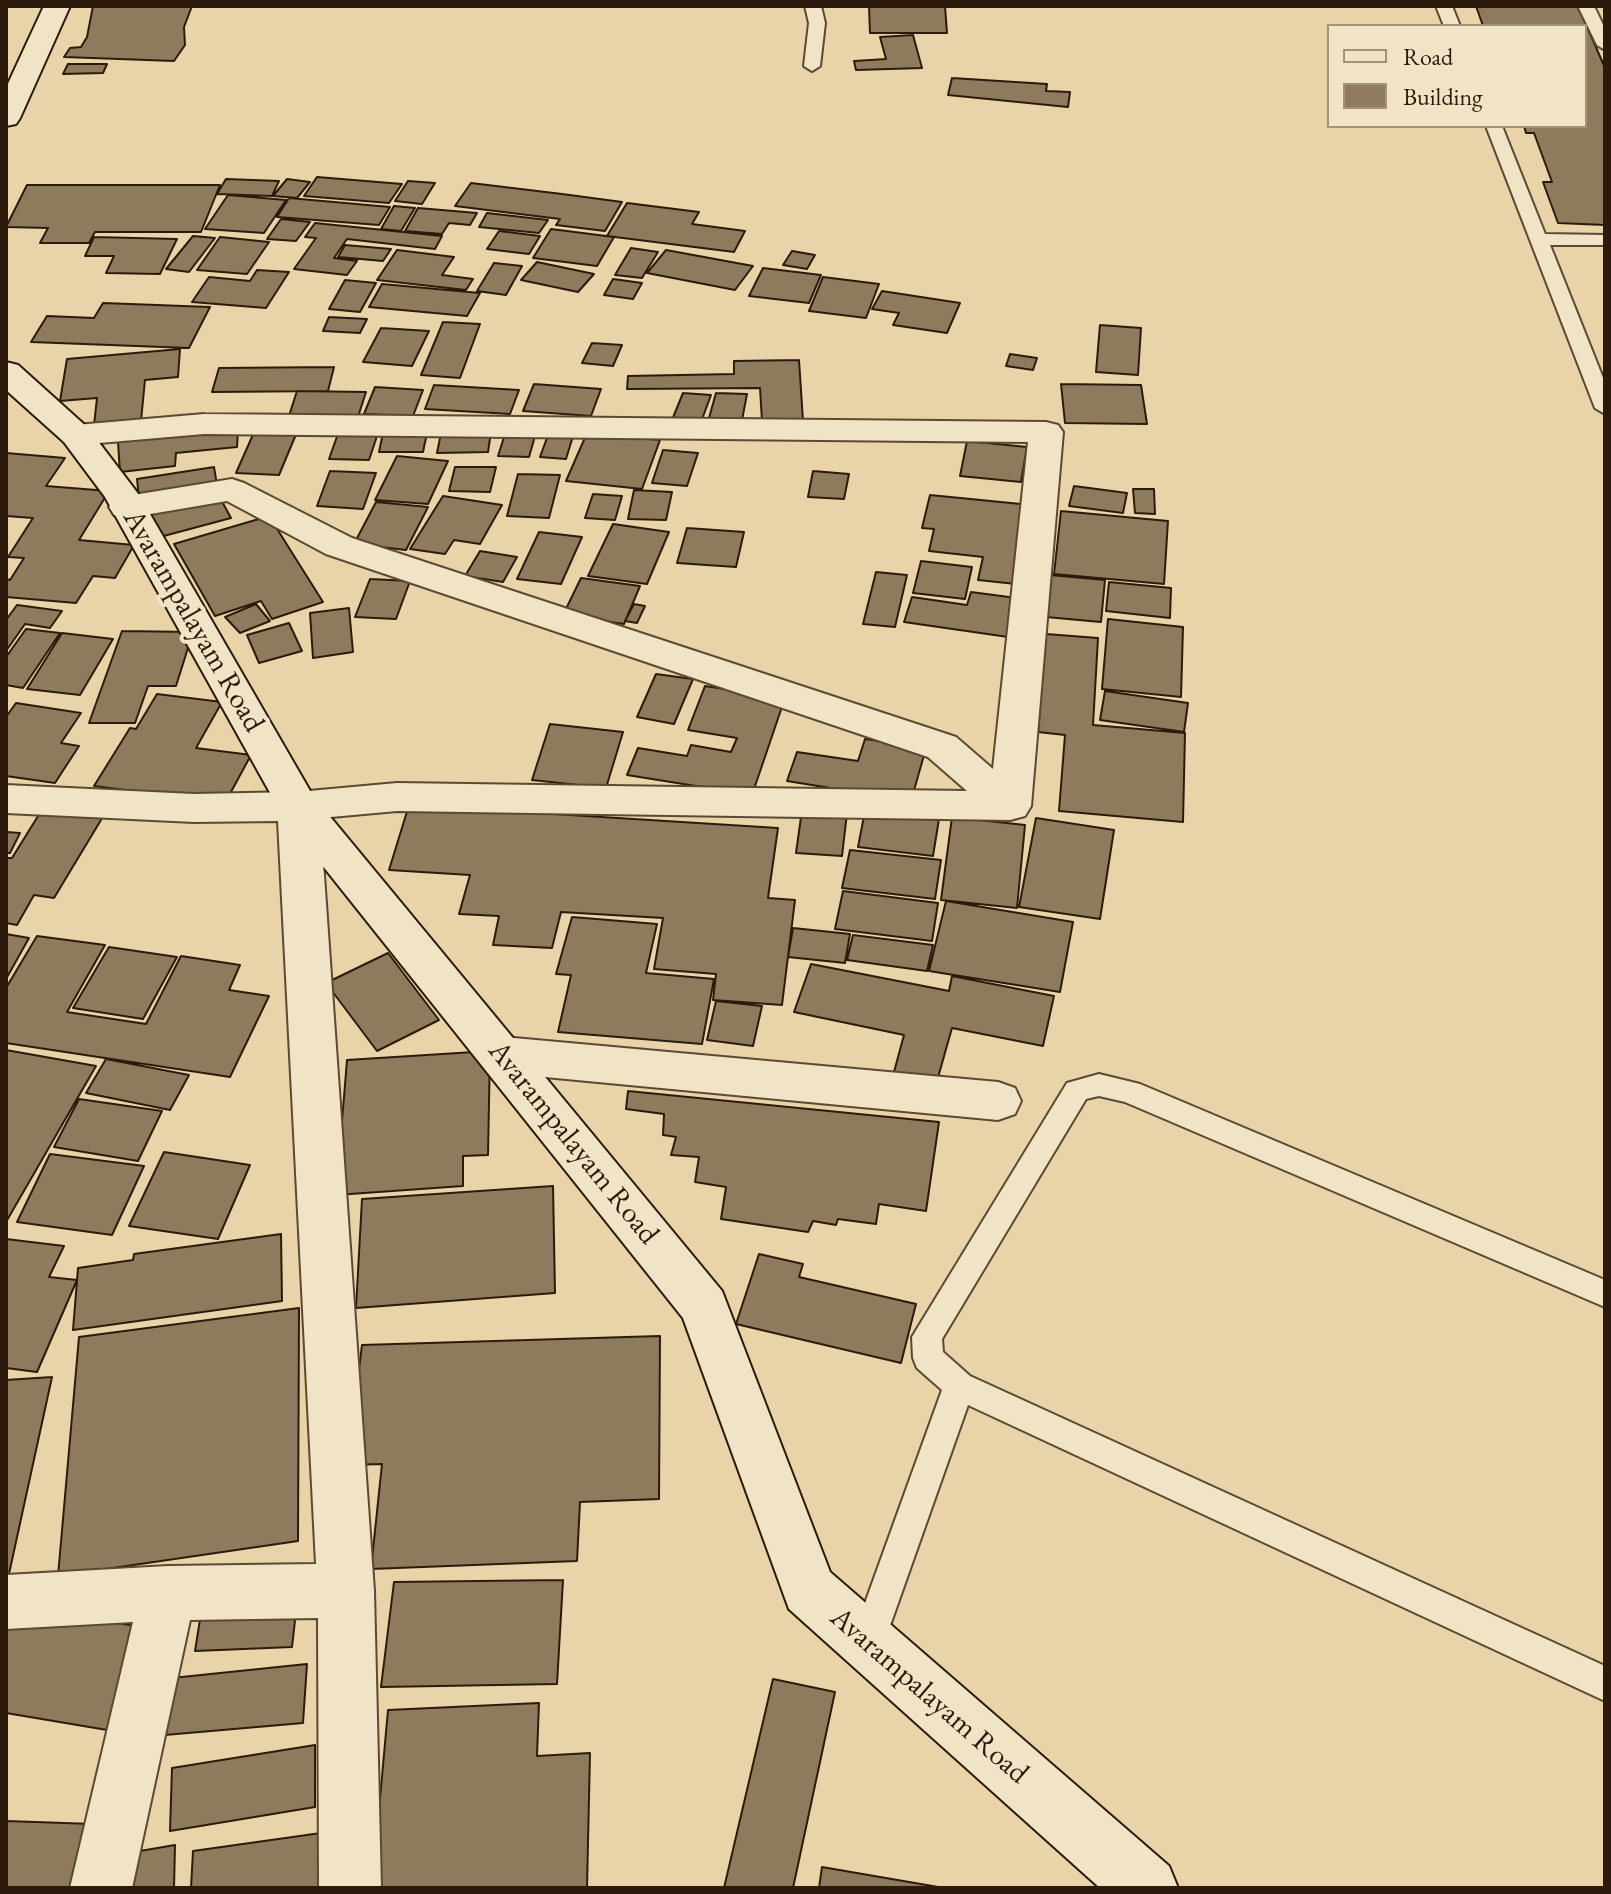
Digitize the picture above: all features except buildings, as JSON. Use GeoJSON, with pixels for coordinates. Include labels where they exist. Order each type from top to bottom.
{"type":"FeatureCollection","features":[{"type":"Feature","properties":{"kind":"street"},"geometry":{"type":"LineString","coordinates":[[6,118],[57,6]]}},
{"type":"Feature","properties":{"kind":"street","name":"Avarampalayam Road"},"geometry":{"type":"LineString","coordinates":[[6,372],[76,435],[127,507],[298,806],[503,1055],[704,1307],[809,1590],[1147,1888]]}},
{"type":"Feature","properties":{"kind":"street"},"geometry":{"type":"LineString","coordinates":[[76,435],[204,424],[1046,432],[1010,806]]}},
{"type":"Feature","properties":{"kind":"street"},"geometry":{"type":"LineString","coordinates":[[127,507],[232,490],[339,546],[942,747],[1010,806]]}},
{"type":"Feature","properties":{"kind":"street"},"geometry":{"type":"LineString","coordinates":[[6,799],[194,808],[298,806],[397,797],[1010,806]]}},
{"type":"Feature","properties":{"kind":"street"},"geometry":{"type":"LineString","coordinates":[[298,806],[346,1591],[350,1888]]}},
{"type":"Feature","properties":{"kind":"street"},"geometry":{"type":"LineString","coordinates":[[503,1055],[998,1101]]}},
{"type":"Feature","properties":{"kind":"street"},"geometry":{"type":"LineString","coordinates":[[6,1602],[168,1593],[346,1591]]}},
{"type":"Feature","properties":{"kind":"street"},"geometry":{"type":"LineString","coordinates":[[101,1888],[168,1593]]}},
{"type":"Feature","properties":{"kind":"lane"},"geometry":{"type":"LineString","coordinates":[[812,66],[817,23],[813,6]]}},
{"type":"Feature","properties":{"kind":"lane"},"geometry":{"type":"LineString","coordinates":[[1586,6],[1605,45]]}},
{"type":"Feature","properties":{"kind":"lane"},"geometry":{"type":"LineString","coordinates":[[1495,128],[1605,408]]}},
{"type":"Feature","properties":{"kind":"lane"},"geometry":{"type":"LineString","coordinates":[[1540,239],[1605,240]]}},
{"type":"Feature","properties":{"kind":"lane"},"geometry":{"type":"LineString","coordinates":[[1605,1294],[1130,1092],[1099,1085],[1077,1091],[927,1337],[928,1358],[959,1386],[1605,1684]]}},
{"type":"Feature","properties":{"kind":"lane"},"geometry":{"type":"LineString","coordinates":[[868,1642],[959,1386]]}}]}
